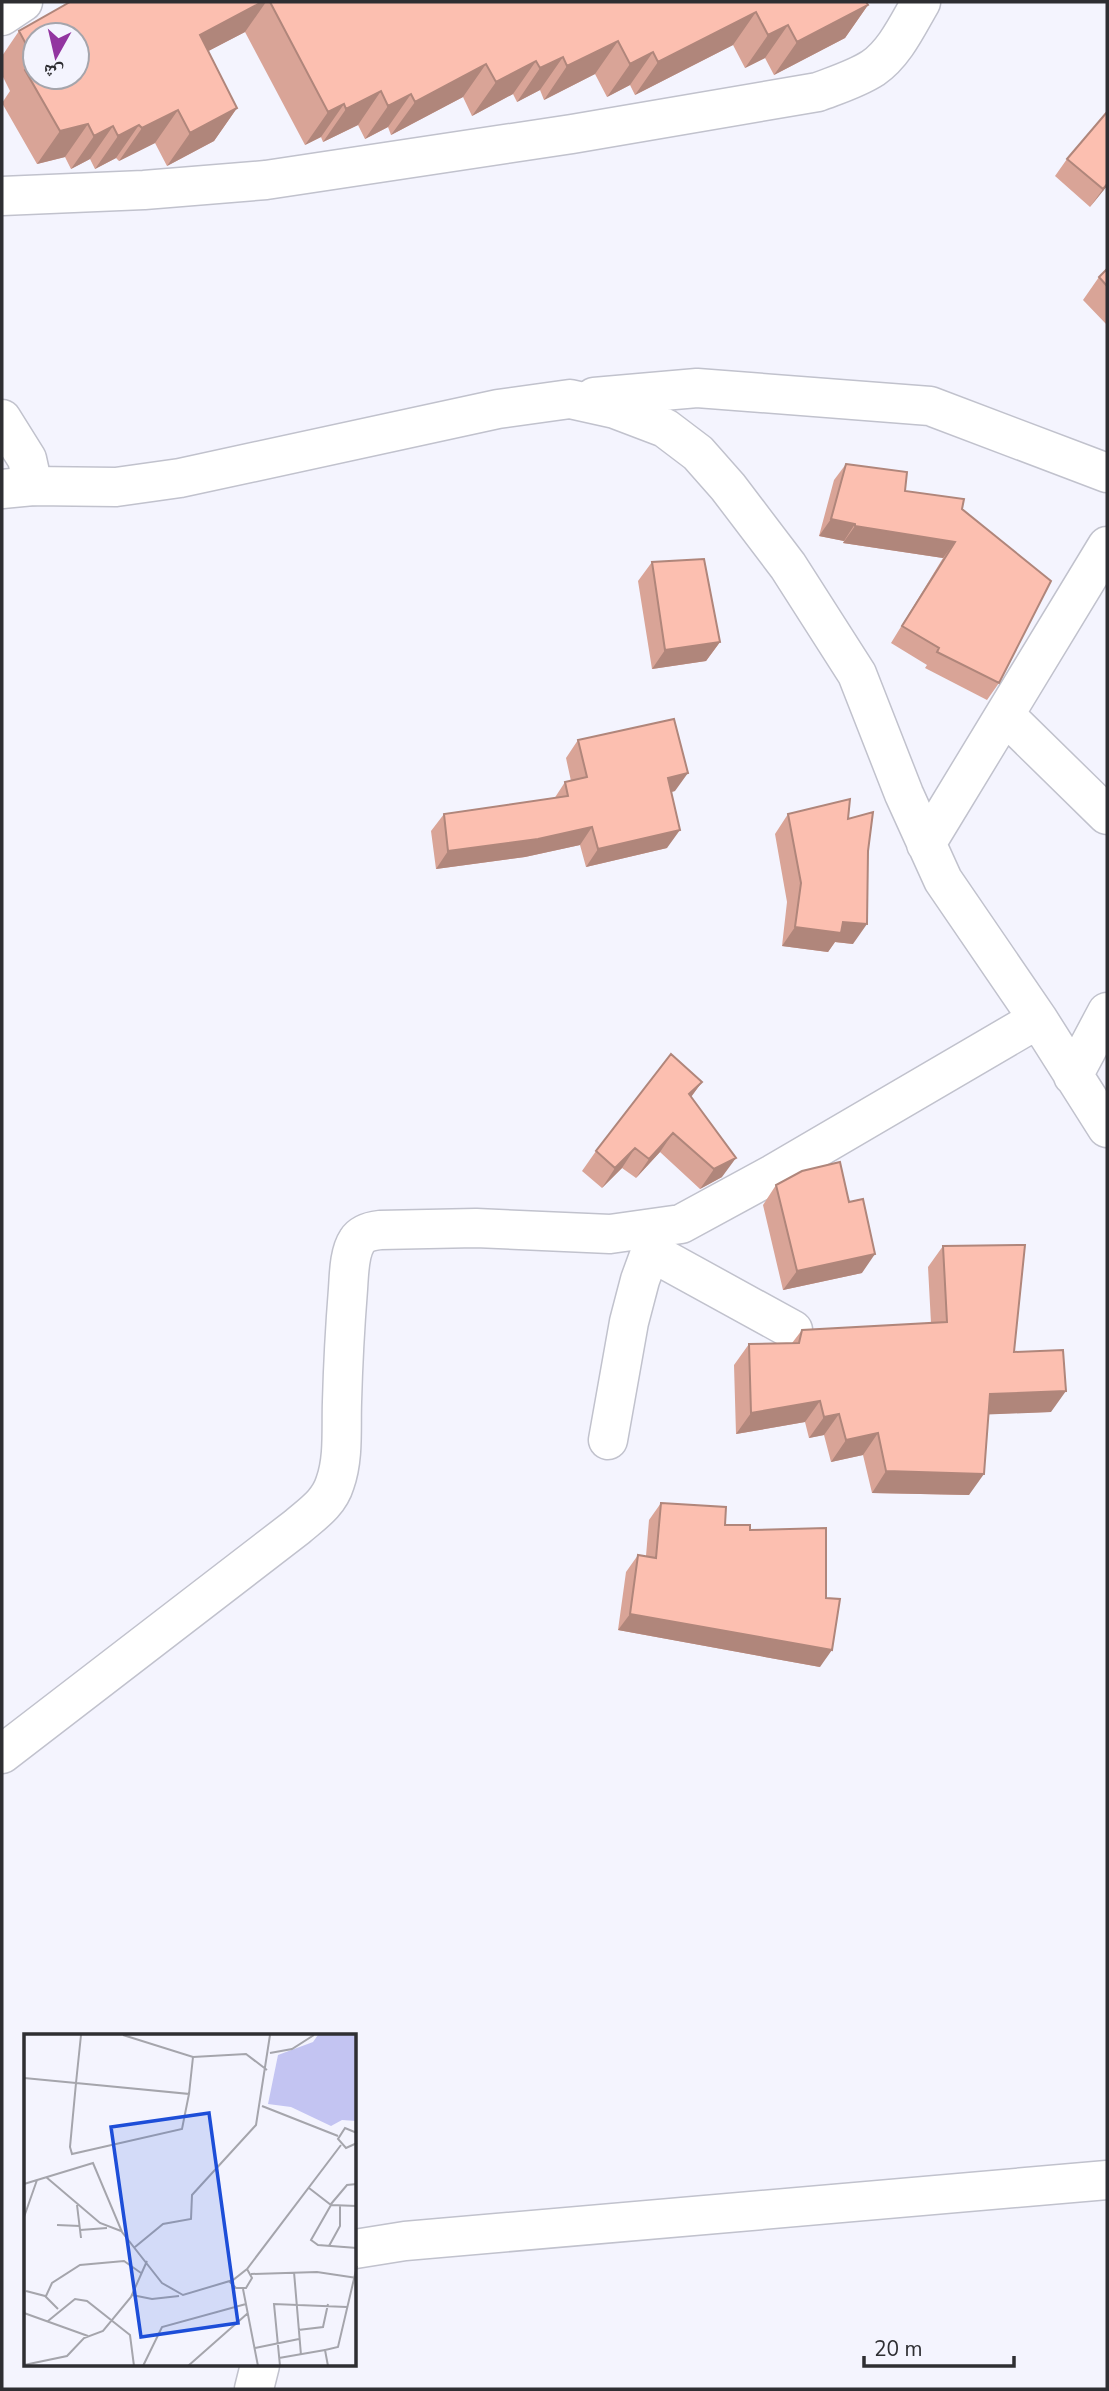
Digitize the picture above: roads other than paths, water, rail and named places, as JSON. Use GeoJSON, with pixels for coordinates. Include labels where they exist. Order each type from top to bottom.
{"type":"FeatureCollection","features":[{"type":"Feature","properties":{"kind":"street"},"geometry":{"type":"LineString","coordinates":[[2,16],[23,2]]}},
{"type":"Feature","properties":{"kind":"street"},"geometry":{"type":"LineString","coordinates":[[2,196],[144,190],[266,180],[572,135],[818,92],[854,78],[875,66],[898,41],[921,2]]}},
{"type":"Feature","properties":{"kind":"street"},"geometry":{"type":"LineString","coordinates":[[2,419],[27,459],[17,488],[116,487],[180,478],[498,410],[569,399],[697,388],[929,406],[1107,473]]}},
{"type":"Feature","properties":{"kind":"street"},"geometry":{"type":"LineString","coordinates":[[569,399],[615,409],[664,428],[698,453],[728,487],[788,566],[857,674],[904,794],[943,880],[1038,1019],[1107,1128]]}},
{"type":"Feature","properties":{"kind":"street"},"geometry":{"type":"LineString","coordinates":[[926,844],[1107,546]]}},
{"type":"Feature","properties":{"kind":"street"},"geometry":{"type":"LineString","coordinates":[[1004,715],[1107,815]]}},
{"type":"Feature","properties":{"kind":"street"},"geometry":{"type":"LineString","coordinates":[[1073,1076],[1107,1012]]}},
{"type":"Feature","properties":{"kind":"street"},"geometry":{"type":"LineString","coordinates":[[608,1440],[629,1322],[655,1240],[1038,1019]]}},
{"type":"Feature","properties":{"kind":"street"},"geometry":{"type":"LineString","coordinates":[[2,1755],[297,1527],[321,1507],[331,1494],[339,1470],[349,1279],[358,1239],[369,1231],[476,1228],[610,1234],[655,1240],[793,1330]]}},
{"type":"Feature","properties":{"kind":"street"},"geometry":{"type":"LineString","coordinates":[[357,2249],[405,2241],[1107,2180]]}},
{"type":"Feature","properties":{"kind":"street"},"geometry":{"type":"LineString","coordinates":[[254,2389],[260,2366]]}}]}
